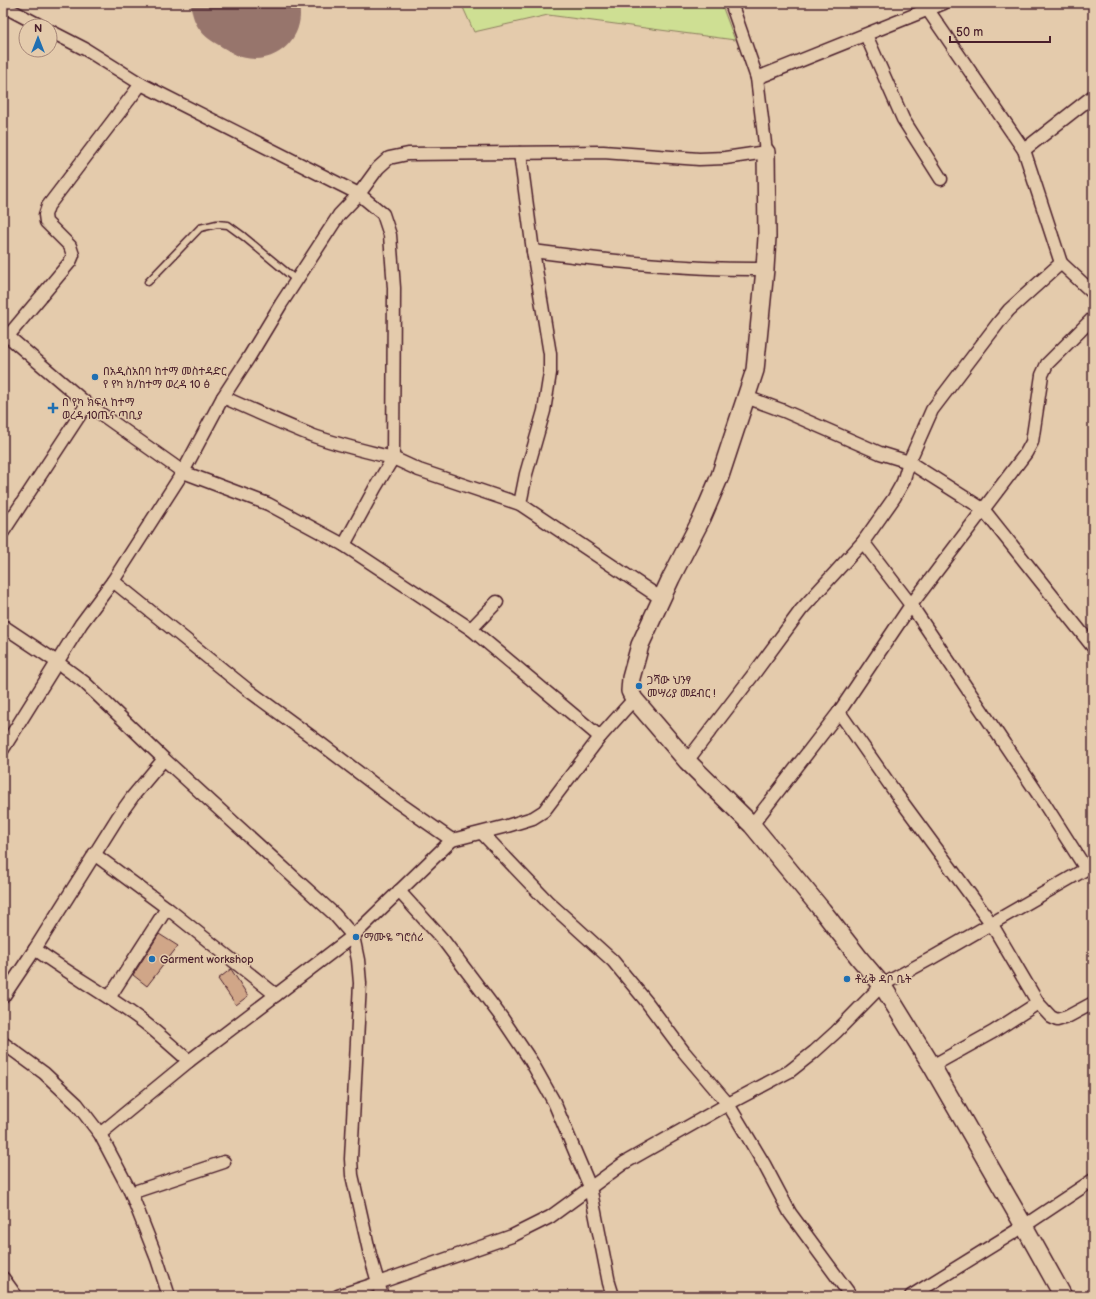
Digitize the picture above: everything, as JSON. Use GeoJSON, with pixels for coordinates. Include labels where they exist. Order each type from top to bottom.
{"type":"FeatureCollection","features":[{"type":"Feature","properties":{"kind":"main road"},"geometry":{"type":"LineString","coordinates":[[766,152],[767,237],[755,370],[720,476],[702,518],[671,578],[640,645],[631,678],[630,691],[634,699],[687,761],[752,825],[882,985],[932,1066],[1063,1296]]}},
{"type":"Feature","properties":{"kind":"street"},"geometry":{"type":"LineString","coordinates":[[3,749],[81,624],[113,581],[184,472],[223,397],[296,280],[339,215],[359,194],[378,168],[390,158],[408,154],[603,152],[700,159],[725,158],[766,152],[757,78],[732,3]]}},
{"type":"Feature","properties":{"kind":"street"},"geometry":{"type":"LineString","coordinates":[[757,78],[866,35],[924,7],[944,3]]}},
{"type":"Feature","properties":{"kind":"street"},"geometry":{"type":"LineString","coordinates":[[3,6],[26,18]]}},
{"type":"Feature","properties":{"kind":"street"},"geometry":{"type":"LineString","coordinates":[[924,7],[1024,150],[1061,263],[1093,293]]}},
{"type":"Feature","properties":{"kind":"street"},"geometry":{"type":"LineString","coordinates":[[58,35],[85,49],[141,84],[359,194],[383,214],[390,235],[394,288],[394,458],[375,488],[344,545]]}},
{"type":"Feature","properties":{"kind":"street"},"geometry":{"type":"LineString","coordinates":[[866,35],[903,119],[941,179]]}},
{"type":"Feature","properties":{"kind":"street"},"geometry":{"type":"LineString","coordinates":[[141,84],[48,206],[45,215],[46,222],[70,246],[73,255],[70,262],[6,334],[87,404],[184,472],[268,504],[344,545],[471,629],[600,737]]}},
{"type":"Feature","properties":{"kind":"street"},"geometry":{"type":"LineString","coordinates":[[1024,150],[1093,96]]}},
{"type":"Feature","properties":{"kind":"street"},"geometry":{"type":"LineString","coordinates":[[520,153],[533,251],[550,354],[550,373],[544,410],[526,474],[520,504]]}},
{"type":"Feature","properties":{"kind":"street"},"geometry":{"type":"LineString","coordinates":[[533,251],[604,260],[661,265],[725,269],[765,269]]}},
{"type":"Feature","properties":{"kind":"street"},"geometry":{"type":"LineString","coordinates":[[687,761],[753,676],[801,610],[863,542],[894,498],[903,482],[909,462],[932,410],[1009,310],[1061,263]]}},
{"type":"Feature","properties":{"kind":"street"},"geometry":{"type":"LineString","coordinates":[[752,825],[840,712],[911,605],[1026,453],[1032,442],[1042,375],[1047,364],[1093,318]]}},
{"type":"Feature","properties":{"kind":"street"},"geometry":{"type":"LineString","coordinates":[[223,397],[312,435],[345,446],[394,458],[419,470],[520,504],[662,599]]}},
{"type":"Feature","properties":{"kind":"street"},"geometry":{"type":"LineString","coordinates":[[746,397],[784,410],[880,453],[909,462],[983,509],[1093,646]]}},
{"type":"Feature","properties":{"kind":"street"},"geometry":{"type":"LineString","coordinates":[[5,523],[87,404]]}},
{"type":"Feature","properties":{"kind":"street"},"geometry":{"type":"LineString","coordinates":[[338,1296],[512,1236],[550,1218],[624,1163],[790,1071],[836,1032],[882,985],[1090,867],[1044,802],[911,605],[863,542]]}},
{"type":"Feature","properties":{"kind":"street"},"geometry":{"type":"LineString","coordinates":[[113,581],[248,690],[396,801],[452,840]]}},
{"type":"Feature","properties":{"kind":"street"},"geometry":{"type":"LineString","coordinates":[[471,629],[497,602]]}},
{"type":"Feature","properties":{"kind":"street"},"geometry":{"type":"LineString","coordinates":[[3,626],[84,682],[164,760],[334,914],[353,936],[358,960],[360,983],[351,1164],[352,1175],[370,1255],[382,1296]]}},
{"type":"Feature","properties":{"kind":"street"},"geometry":{"type":"LineString","coordinates":[[100,1134],[189,1061],[353,936],[452,840],[533,818],[544,810],[600,737],[634,699]]}},
{"type":"Feature","properties":{"kind":"street"},"geometry":{"type":"LineString","coordinates":[[840,712],[897,795],[991,923],[1038,1003],[1051,1017],[1057,1020],[1067,1017],[1093,1003]]}},
{"type":"Feature","properties":{"kind":"street"},"geometry":{"type":"LineString","coordinates":[[3,997],[35,949],[114,822],[133,796],[164,760]]}},
{"type":"Feature","properties":{"kind":"street"},"geometry":{"type":"LineString","coordinates":[[482,832],[547,900],[613,961],[646,1001],[684,1052],[728,1104],[764,1164],[790,1213],[851,1296]]}},
{"type":"Feature","properties":{"kind":"street"},"geometry":{"type":"LineString","coordinates":[[94,854],[167,908],[276,995]]}},
{"type":"Feature","properties":{"kind":"street"},"geometry":{"type":"LineString","coordinates":[[399,891],[444,941],[502,1018],[531,1061],[554,1102],[590,1188],[609,1283],[613,1296]]}},
{"type":"Feature","properties":{"kind":"street"},"geometry":{"type":"LineString","coordinates":[[109,998],[167,908]]}},
{"type":"Feature","properties":{"kind":"street"},"geometry":{"type":"LineString","coordinates":[[35,949],[144,1023],[189,1061]]}},
{"type":"Feature","properties":{"kind":"street"},"geometry":{"type":"LineString","coordinates":[[932,1066],[993,1032],[1038,1003]]}},
{"type":"Feature","properties":{"kind":"street"},"geometry":{"type":"LineString","coordinates":[[3,1043],[44,1073],[77,1104],[100,1134],[131,1193],[157,1259],[169,1296]]}},
{"type":"Feature","properties":{"kind":"street"},"geometry":{"type":"LineString","coordinates":[[131,1193],[224,1162]]}},
{"type":"Feature","properties":{"kind":"street"},"geometry":{"type":"LineString","coordinates":[[911,1296],[1024,1226],[1093,1180]]}},
{"type":"Feature","properties":{"kind":"street"},"geometry":{"type":"LineString","coordinates":[[3,1278],[16,1296]]}},
{"type":"Feature","properties":{"kind":"lane"},"geometry":{"type":"LineString","coordinates":[[148,282],[200,228],[217,224],[228,225],[296,280]]}},
{"type":"Feature","properties":{"kind":"green space"},"geometry":{"type":"Polygon","coordinates":[[[461,3],[721,3],[735,40],[548,15],[474,32],[461,3]]]}},
{"type":"Feature","properties":{"kind":"building","name":"Garment workshop"},"geometry":{"type":"Polygon","coordinates":[[[159,934],[178,946],[147,986],[133,975],[159,934]]]}},
{"type":"Feature","properties":{"kind":"building"},"geometry":{"type":"Polygon","coordinates":[[[231,969],[248,996],[236,1005],[218,979],[231,969]]]}},
{"type":"Feature","properties":{"kind":"runway"},"geometry":{"type":"LineString","coordinates":[[236,3],[255,14]]}},
{"type":"Feature","properties":{"kind":"place","name":"በአዲስአበባ ከተማ መስተዳድር የ የካ ክ/ከተማ ወረዳ 10 ፅ"},"geometry":{"type":"Point","coordinates":[95,377]}},
{"type":"Feature","properties":{"kind":"place","name":"በ የካ ክፍለ ከተማ ወረዳ 10ጤና ጣቢያ"},"geometry":{"type":"Point","coordinates":[53,408]}},
{"type":"Feature","properties":{"kind":"place","name":"ጋሻው ህንፃ መሣሪያ መደብር !"},"geometry":{"type":"Point","coordinates":[639,686]}},
{"type":"Feature","properties":{"kind":"place","name":"ማሙዬ ግሮሰሪ"},"geometry":{"type":"Point","coordinates":[356,937]}},
{"type":"Feature","properties":{"kind":"place","name":"Garment workshop"},"geometry":{"type":"Point","coordinates":[152,959]}},
{"type":"Feature","properties":{"kind":"place","name":"ቶፊቅ ዳቦ ቤት"},"geometry":{"type":"Point","coordinates":[847,979]}}]}
